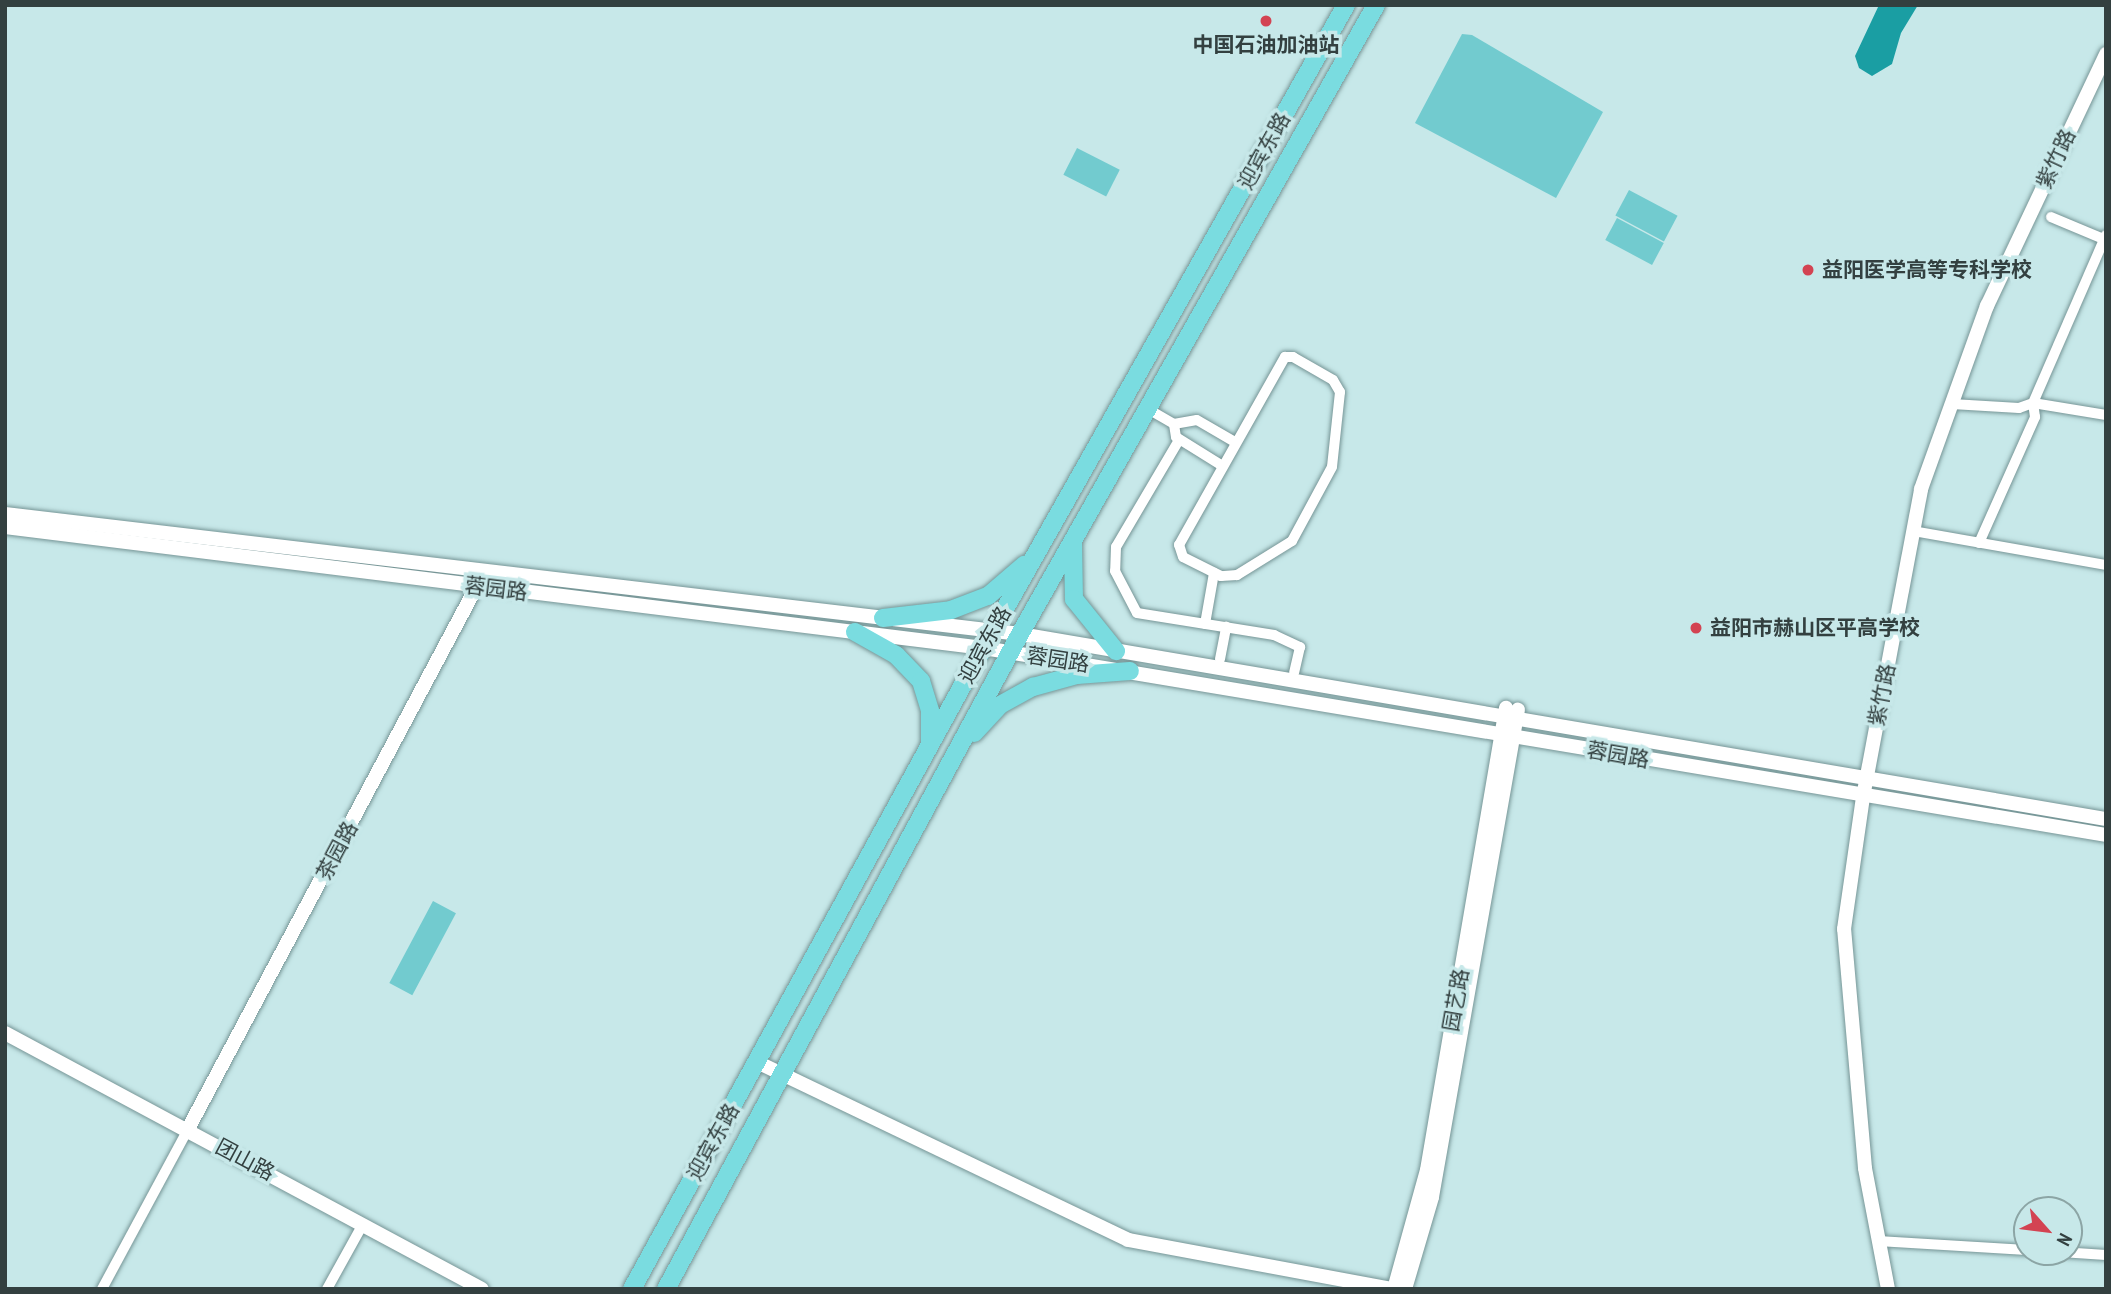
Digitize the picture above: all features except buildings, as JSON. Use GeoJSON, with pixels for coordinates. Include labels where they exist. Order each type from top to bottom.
{"type":"FeatureCollection","features":[{"type":"Feature","properties":{"kind":"highway","name":"迎宾东路"},"geometry":{"type":"LineString","coordinates":[[632,1289],[993,630],[1346,5]]}},
{"type":"Feature","properties":{"kind":"highway","name":"迎宾东路"},"geometry":{"type":"LineString","coordinates":[[666,1289],[1020,634],[1376,5]]}},
{"type":"Feature","properties":{"kind":"highway"},"geometry":{"type":"LineString","coordinates":[[1286,112],[1309,124]]}},
{"type":"Feature","properties":{"kind":"highway"},"geometry":{"type":"LineString","coordinates":[[1062,509],[1084,522]]}},
{"type":"Feature","properties":{"kind":"highway"},"geometry":{"type":"LineString","coordinates":[[1073,542],[1074,599],[1116,651]]}},
{"type":"Feature","properties":{"kind":"highway"},"geometry":{"type":"LineString","coordinates":[[883,618],[951,610],[988,596],[1035,556]]}},
{"type":"Feature","properties":{"kind":"highway"},"geometry":{"type":"LineString","coordinates":[[855,632],[897,655],[921,681],[930,711],[928,748],[955,755],[1000,705],[1033,687],[1077,675],[1130,671]]}},
{"type":"Feature","properties":{"kind":"street","name":"紫竹路"},"geometry":{"type":"LineString","coordinates":[[1888,1289],[1865,1168],[1844,929],[1863,797],[1921,489],[1987,306],[2104,60]]}},
{"type":"Feature","properties":{"kind":"street"},"geometry":{"type":"LineString","coordinates":[[1979,543],[2035,417],[2033,403],[2105,238],[2051,218]]}},
{"type":"Feature","properties":{"kind":"street"},"geometry":{"type":"LineString","coordinates":[[1285,357],[1293,357],[1333,380],[1340,392],[1332,467],[1292,541],[1237,575],[1214,573],[1183,557],[1179,545],[1221,465],[1285,357]]}},
{"type":"Feature","properties":{"kind":"street"},"geometry":{"type":"LineString","coordinates":[[1952,404],[2019,408],[2033,403],[2106,415]]}},
{"type":"Feature","properties":{"kind":"street"},"geometry":{"type":"LineString","coordinates":[[1149,409],[1174,425],[1179,440],[1221,465]]}},
{"type":"Feature","properties":{"kind":"street"},"geometry":{"type":"LineString","coordinates":[[1174,425],[1198,420],[1234,442]]}},
{"type":"Feature","properties":{"kind":"street"},"geometry":{"type":"LineString","coordinates":[[1179,440],[1116,547],[1115,571],[1137,613],[1274,635],[1300,647],[1294,672]]}},
{"type":"Feature","properties":{"kind":"street","name":"蓉园路"},"geometry":{"type":"LineString","coordinates":[[5,514],[993,630],[1510,721],[1867,778],[2106,820]]}},
{"type":"Feature","properties":{"kind":"street","name":"蓉园路"},"geometry":{"type":"LineString","coordinates":[[5,527],[306,562],[479,588],[984,648],[1130,671],[1510,721],[1863,797],[2106,835]]}},
{"type":"Feature","properties":{"kind":"street"},"geometry":{"type":"LineString","coordinates":[[1913,531],[2106,565]]}},
{"type":"Feature","properties":{"kind":"street","name":"茶园路"},"geometry":{"type":"LineString","coordinates":[[188,1129],[479,588],[482,572]]}},
{"type":"Feature","properties":{"kind":"street"},"geometry":{"type":"LineString","coordinates":[[1205,624],[1214,573]]}},
{"type":"Feature","properties":{"kind":"street"},"geometry":{"type":"LineString","coordinates":[[1220,659],[1226,627]]}},
{"type":"Feature","properties":{"kind":"street","name":"园艺路"},"geometry":{"type":"LineString","coordinates":[[1393,1289],[1427,1170],[1510,721]]}},
{"type":"Feature","properties":{"kind":"street","name":"园艺路"},"geometry":{"type":"LineString","coordinates":[[1405,1289],[1432,1197],[1510,721]]}},
{"type":"Feature","properties":{"kind":"street","name":"团山路"},"geometry":{"type":"LineString","coordinates":[[5,1033],[482,1289]]}},
{"type":"Feature","properties":{"kind":"street"},"geometry":{"type":"LineString","coordinates":[[757,1062],[1128,1240],[1393,1289]]}},
{"type":"Feature","properties":{"kind":"street"},"geometry":{"type":"LineString","coordinates":[[102,1289],[188,1129]]}},
{"type":"Feature","properties":{"kind":"street"},"geometry":{"type":"LineString","coordinates":[[327,1289],[363,1224]]}},
{"type":"Feature","properties":{"kind":"street"},"geometry":{"type":"LineString","coordinates":[[1878,1241],[2013,1249]]}},
{"type":"Feature","properties":{"kind":"street"},"geometry":{"type":"LineString","coordinates":[[2083,1253],[2106,1255]]}},
{"type":"Feature","properties":{"kind":"shaded area"},"geometry":{"type":"Polygon","coordinates":[[[1879,5],[1918,5],[1901,33],[1892,64],[1872,76],[1859,68],[1855,56],[1879,5]]]}},
{"type":"Feature","properties":{"kind":"shaded area"},"geometry":{"type":"Polygon","coordinates":[[[1462,34],[1472,35],[1603,112],[1556,198],[1415,123],[1462,34]]]}},
{"type":"Feature","properties":{"kind":"shaded area"},"geometry":{"type":"Polygon","coordinates":[[[1077,148],[1120,170],[1106,197],[1063,175],[1077,148]]]}},
{"type":"Feature","properties":{"kind":"shaded area"},"geometry":{"type":"Polygon","coordinates":[[[1629,190],[1678,216],[1664,241],[1615,216],[1629,190]]]}},
{"type":"Feature","properties":{"kind":"shaded area"},"geometry":{"type":"Polygon","coordinates":[[[1617,218],[1664,243],[1652,265],[1605,240],[1617,218]]]}},
{"type":"Feature","properties":{"kind":"shaded area"},"geometry":{"type":"Polygon","coordinates":[[[433,901],[456,913],[412,995],[389,983],[433,901]]]}},
{"type":"Feature","properties":{"kind":"place","name":"中国石油加油站"},"geometry":{"type":"Point","coordinates":[1266,21]}},
{"type":"Feature","properties":{"kind":"place","name":"益阳医学高等专科学校"},"geometry":{"type":"Point","coordinates":[1808,270]}},
{"type":"Feature","properties":{"kind":"place","name":"益阳市赫山区平高学校"},"geometry":{"type":"Point","coordinates":[1696,628]}}]}
